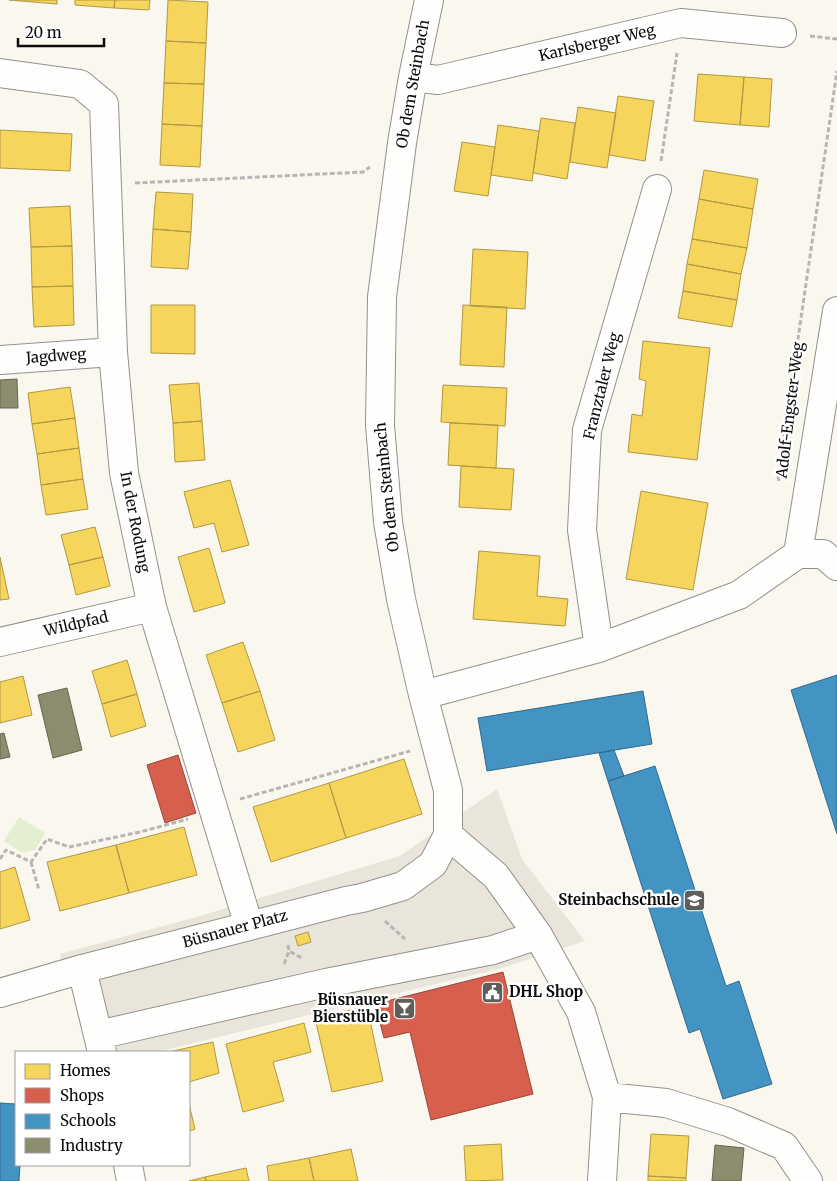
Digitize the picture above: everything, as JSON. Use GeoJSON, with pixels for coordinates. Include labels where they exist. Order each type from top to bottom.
{"type":"FeatureCollection","features":[{"type":"Feature","properties":{"kind":"street","name":"Ob dem Steinbach"},"geometry":{"type":"LineString","coordinates":[[429,0],[402,143],[382,297],[380,425],[388,522],[401,599],[435,744],[448,790],[448,835]]}},
{"type":"Feature","properties":{"kind":"street","name":"Karlsberger Weg"},"geometry":{"type":"LineString","coordinates":[[413,77],[438,80],[682,23],[782,32]]}},
{"type":"Feature","properties":{"kind":"street","name":"In der Rodung"},"geometry":{"type":"LineString","coordinates":[[0,73],[80,84],[104,104],[113,352],[124,472],[152,607],[249,926]]}},
{"type":"Feature","properties":{"kind":"street","name":"Franztaler Weg"},"geometry":{"type":"LineString","coordinates":[[598,648],[582,530],[587,430],[656,189]]}},
{"type":"Feature","properties":{"kind":"street"},"geometry":{"type":"LineString","coordinates":[[798,554],[837,310]]}},
{"type":"Feature","properties":{"kind":"street","name":"Jagdweg"},"geometry":{"type":"LineString","coordinates":[[0,360],[113,352]]}},
{"type":"Feature","properties":{"kind":"street"},"geometry":{"type":"LineString","coordinates":[[423,695],[598,648],[739,595],[798,554],[823,554],[837,566]]}},
{"type":"Feature","properties":{"kind":"street","name":"Wildpfad"},"geometry":{"type":"LineString","coordinates":[[0,642],[152,607]]}},
{"type":"Feature","properties":{"kind":"street"},"geometry":{"type":"LineString","coordinates":[[448,835],[496,876],[538,935],[581,1012],[608,1097],[602,1181]]}},
{"type":"Feature","properties":{"kind":"street","name":"Büsnauer Platz"},"geometry":{"type":"LineString","coordinates":[[0,993],[82,969],[403,886],[433,864],[448,835]]}},
{"type":"Feature","properties":{"kind":"street"},"geometry":{"type":"LineString","coordinates":[[82,969],[100,1044],[326,983],[493,950],[538,935]]}},
{"type":"Feature","properties":{"kind":"street"},"geometry":{"type":"LineString","coordinates":[[608,1097],[666,1103],[728,1122],[784,1146],[808,1181]]}},
{"type":"Feature","properties":{"kind":"street"},"geometry":{"type":"LineString","coordinates":[[128,1166],[132,1181]]}},
{"type":"Feature","properties":{"kind":"path"},"geometry":{"type":"LineString","coordinates":[[656,189],[682,23]]}},
{"type":"Feature","properties":{"kind":"path","name":"Adolf-Engster-Weg"},"geometry":{"type":"LineString","coordinates":[[780,485],[778,476],[837,71]]}},
{"type":"Feature","properties":{"kind":"path"},"geometry":{"type":"LineString","coordinates":[[107,184],[363,172]]}},
{"type":"Feature","properties":{"kind":"path"},"geometry":{"type":"LineString","coordinates":[[31,862],[47,839],[69,847],[140,832],[435,744]]}},
{"type":"Feature","properties":{"kind":"path"},"geometry":{"type":"LineString","coordinates":[[0,859],[6,850],[31,862],[39,890]]}},
{"type":"Feature","properties":{"kind":"path"},"geometry":{"type":"LineString","coordinates":[[362,898],[401,937],[443,959]]}},
{"type":"Feature","properties":{"kind":"path"},"geometry":{"type":"LineString","coordinates":[[280,918],[289,951],[313,964],[326,983]]}},
{"type":"Feature","properties":{"kind":"green space"},"geometry":{"type":"Polygon","coordinates":[[[19,817],[45,833],[35,850],[22,853],[4,841],[19,817]]]}},
{"type":"Feature","properties":{"kind":"shaded area"},"geometry":{"type":"Polygon","coordinates":[[[497,789],[522,859],[585,941],[502,968],[161,1051],[91,1051],[60,954],[200,916],[400,856],[497,789]]]}},
{"type":"Feature","properties":{"kind":"building: Homes"},"geometry":{"type":"Polygon","coordinates":[[[9,0],[57,0],[57,4],[9,0]]]}},
{"type":"Feature","properties":{"kind":"building: Homes"},"geometry":{"type":"Polygon","coordinates":[[[75,0],[115,0],[114,8],[75,5],[75,0]]]}},
{"type":"Feature","properties":{"kind":"building: Homes"},"geometry":{"type":"Polygon","coordinates":[[[115,0],[150,0],[149,10],[114,8],[115,0]]]}},
{"type":"Feature","properties":{"kind":"building: Homes"},"geometry":{"type":"Polygon","coordinates":[[[168,0],[208,2],[206,43],[166,41],[168,0]]]}},
{"type":"Feature","properties":{"kind":"building: Homes"},"geometry":{"type":"Polygon","coordinates":[[[166,41],[206,43],[204,84],[164,83],[166,41]]]}},
{"type":"Feature","properties":{"kind":"building: Homes"},"geometry":{"type":"Polygon","coordinates":[[[698,74],[744,77],[740,125],[694,121],[698,74]]]}},
{"type":"Feature","properties":{"kind":"building: Homes"},"geometry":{"type":"Polygon","coordinates":[[[744,77],[772,79],[769,127],[740,125],[744,77]]]}},
{"type":"Feature","properties":{"kind":"building: Homes"},"geometry":{"type":"Polygon","coordinates":[[[164,83],[204,84],[202,126],[162,124],[164,83]]]}},
{"type":"Feature","properties":{"kind":"building: Homes"},"geometry":{"type":"Polygon","coordinates":[[[618,96],[654,101],[645,161],[609,155],[618,96]]]}},
{"type":"Feature","properties":{"kind":"building: Homes"},"geometry":{"type":"Polygon","coordinates":[[[578,107],[616,113],[607,168],[570,162],[578,107]]]}},
{"type":"Feature","properties":{"kind":"building: Homes"},"geometry":{"type":"Polygon","coordinates":[[[541,118],[575,123],[567,179],[533,173],[541,118]]]}},
{"type":"Feature","properties":{"kind":"building: Homes"},"geometry":{"type":"Polygon","coordinates":[[[162,124],[202,126],[200,167],[160,165],[162,124]]]}},
{"type":"Feature","properties":{"kind":"building: Homes"},"geometry":{"type":"Polygon","coordinates":[[[498,125],[539,131],[532,181],[491,175],[498,125]]]}},
{"type":"Feature","properties":{"kind":"building: Homes"},"geometry":{"type":"Polygon","coordinates":[[[0,130],[72,134],[70,171],[0,168],[0,130]]]}},
{"type":"Feature","properties":{"kind":"building: Homes"},"geometry":{"type":"Polygon","coordinates":[[[462,142],[495,147],[488,196],[454,191],[462,142]]]}},
{"type":"Feature","properties":{"kind":"building: Homes"},"geometry":{"type":"Polygon","coordinates":[[[704,170],[758,179],[753,209],[699,199],[704,170]]]}},
{"type":"Feature","properties":{"kind":"building: Homes"},"geometry":{"type":"Polygon","coordinates":[[[156,192],[193,194],[191,232],[153,229],[156,192]]]}},
{"type":"Feature","properties":{"kind":"building: Homes"},"geometry":{"type":"Polygon","coordinates":[[[699,199],[753,209],[747,248],[692,239],[699,199]]]}},
{"type":"Feature","properties":{"kind":"building: Homes"},"geometry":{"type":"Polygon","coordinates":[[[70,206],[72,246],[31,247],[29,208],[70,206]]]}},
{"type":"Feature","properties":{"kind":"building: Homes"},"geometry":{"type":"Polygon","coordinates":[[[153,229],[191,232],[188,269],[151,267],[153,229]]]}},
{"type":"Feature","properties":{"kind":"building: Homes"},"geometry":{"type":"Polygon","coordinates":[[[692,239],[747,248],[741,274],[687,264],[692,239]]]}},
{"type":"Feature","properties":{"kind":"building: Homes"},"geometry":{"type":"Polygon","coordinates":[[[72,246],[73,286],[32,287],[31,247],[72,246]]]}},
{"type":"Feature","properties":{"kind":"building: Homes"},"geometry":{"type":"Polygon","coordinates":[[[473,249],[528,252],[525,309],[470,306],[473,249]]]}},
{"type":"Feature","properties":{"kind":"building: Homes"},"geometry":{"type":"Polygon","coordinates":[[[687,264],[741,274],[737,300],[683,291],[687,264]]]}},
{"type":"Feature","properties":{"kind":"building: Homes"},"geometry":{"type":"Polygon","coordinates":[[[73,286],[74,325],[34,327],[32,287],[73,286]]]}},
{"type":"Feature","properties":{"kind":"building: Homes"},"geometry":{"type":"Polygon","coordinates":[[[683,291],[737,300],[732,327],[678,318],[683,291]]]}},
{"type":"Feature","properties":{"kind":"building: Homes"},"geometry":{"type":"Polygon","coordinates":[[[151,305],[195,305],[195,354],[151,353],[151,305]]]}},
{"type":"Feature","properties":{"kind":"building: Homes"},"geometry":{"type":"Polygon","coordinates":[[[463,305],[507,307],[504,367],[460,365],[463,305]]]}},
{"type":"Feature","properties":{"kind":"building: Homes"},"geometry":{"type":"Polygon","coordinates":[[[643,341],[710,348],[697,460],[628,452],[632,414],[642,416],[646,381],[639,379],[643,341]]]}},
{"type":"Feature","properties":{"kind":"building: Homes"},"geometry":{"type":"Polygon","coordinates":[[[199,383],[202,421],[173,423],[169,385],[199,383]]]}},
{"type":"Feature","properties":{"kind":"building: Homes"},"geometry":{"type":"Polygon","coordinates":[[[443,385],[507,388],[505,426],[441,422],[443,385]]]}},
{"type":"Feature","properties":{"kind":"building: Homes"},"geometry":{"type":"Polygon","coordinates":[[[70,387],[75,418],[32,424],[28,393],[70,387]]]}},
{"type":"Feature","properties":{"kind":"building: Homes"},"geometry":{"type":"Polygon","coordinates":[[[75,418],[79,448],[37,454],[32,424],[75,418]]]}},
{"type":"Feature","properties":{"kind":"building: Homes"},"geometry":{"type":"Polygon","coordinates":[[[202,421],[205,460],[175,462],[173,423],[202,421]]]}},
{"type":"Feature","properties":{"kind":"building: Homes"},"geometry":{"type":"Polygon","coordinates":[[[450,423],[498,425],[496,468],[448,465],[450,423]]]}},
{"type":"Feature","properties":{"kind":"building: Homes"},"geometry":{"type":"Polygon","coordinates":[[[79,448],[83,479],[41,485],[37,454],[79,448]]]}},
{"type":"Feature","properties":{"kind":"building: Homes"},"geometry":{"type":"Polygon","coordinates":[[[461,466],[514,469],[511,510],[459,507],[461,466]]]}},
{"type":"Feature","properties":{"kind":"building: Homes"},"geometry":{"type":"Polygon","coordinates":[[[83,479],[88,509],[46,515],[41,485],[83,479]]]}},
{"type":"Feature","properties":{"kind":"building: Homes"},"geometry":{"type":"Polygon","coordinates":[[[230,480],[249,545],[222,552],[214,523],[194,528],[184,492],[230,480]]]}},
{"type":"Feature","properties":{"kind":"building: Homes"},"geometry":{"type":"Polygon","coordinates":[[[641,491],[708,503],[693,590],[626,579],[641,491]]]}},
{"type":"Feature","properties":{"kind":"building: Homes"},"geometry":{"type":"Polygon","coordinates":[[[95,527],[103,557],[69,565],[61,535],[95,527]]]}},
{"type":"Feature","properties":{"kind":"building: Homes"},"geometry":{"type":"Polygon","coordinates":[[[209,548],[225,603],[194,612],[178,557],[209,548]]]}},
{"type":"Feature","properties":{"kind":"building: Homes"},"geometry":{"type":"Polygon","coordinates":[[[479,551],[540,556],[537,596],[568,599],[565,626],[473,619],[479,551]]]}},
{"type":"Feature","properties":{"kind":"building: Homes"},"geometry":{"type":"Polygon","coordinates":[[[0,557],[9,599],[0,600],[0,557]]]}},
{"type":"Feature","properties":{"kind":"building: Homes"},"geometry":{"type":"Polygon","coordinates":[[[103,557],[110,586],[76,595],[69,565],[103,557]]]}},
{"type":"Feature","properties":{"kind":"building: Homes"},"geometry":{"type":"Polygon","coordinates":[[[243,642],[260,691],[222,703],[206,655],[243,642]]]}},
{"type":"Feature","properties":{"kind":"building: Homes"},"geometry":{"type":"Polygon","coordinates":[[[127,660],[137,694],[102,704],[92,671],[127,660]]]}},
{"type":"Feature","properties":{"kind":"building: Homes"},"geometry":{"type":"Polygon","coordinates":[[[23,676],[32,715],[0,723],[0,682],[23,676]]]}},
{"type":"Feature","properties":{"kind":"building: Homes"},"geometry":{"type":"Polygon","coordinates":[[[260,691],[275,740],[238,752],[222,703],[260,691]]]}},
{"type":"Feature","properties":{"kind":"building: Homes"},"geometry":{"type":"Polygon","coordinates":[[[137,694],[146,726],[111,737],[102,704],[137,694]]]}},
{"type":"Feature","properties":{"kind":"building: Homes"},"geometry":{"type":"Polygon","coordinates":[[[404,759],[422,814],[346,838],[329,783],[404,759]]]}},
{"type":"Feature","properties":{"kind":"building: Homes"},"geometry":{"type":"Polygon","coordinates":[[[329,783],[346,838],[271,862],[253,807],[329,783]]]}},
{"type":"Feature","properties":{"kind":"building: Homes"},"geometry":{"type":"Polygon","coordinates":[[[184,827],[197,875],[129,893],[116,845],[184,827]]]}},
{"type":"Feature","properties":{"kind":"building: Homes"},"geometry":{"type":"Polygon","coordinates":[[[116,845],[129,893],[60,911],[47,862],[116,845]]]}},
{"type":"Feature","properties":{"kind":"building: Homes"},"geometry":{"type":"Polygon","coordinates":[[[15,867],[30,920],[0,929],[0,872],[15,867]]]}},
{"type":"Feature","properties":{"kind":"building: Homes"},"geometry":{"type":"Polygon","coordinates":[[[308,932],[311,942],[298,946],[295,936],[308,932]]]}},
{"type":"Feature","properties":{"kind":"building: Homes"},"geometry":{"type":"Polygon","coordinates":[[[367,1006],[383,1081],[332,1092],[315,1018],[367,1006]]]}},
{"type":"Feature","properties":{"kind":"building: Homes"},"geometry":{"type":"Polygon","coordinates":[[[304,1023],[311,1052],[273,1062],[284,1101],[243,1112],[226,1044],[304,1023]]]}},
{"type":"Feature","properties":{"kind":"building: Homes"},"geometry":{"type":"Polygon","coordinates":[[[213,1042],[219,1073],[190,1082],[190,1051],[173,1051],[213,1042]]]}},
{"type":"Feature","properties":{"kind":"building: Homes"},"geometry":{"type":"Polygon","coordinates":[[[190,1108],[195,1129],[190,1131],[190,1108]]]}},
{"type":"Feature","properties":{"kind":"building: Homes"},"geometry":{"type":"Polygon","coordinates":[[[651,1134],[689,1136],[686,1178],[648,1176],[651,1134]]]}},
{"type":"Feature","properties":{"kind":"building: Homes"},"geometry":{"type":"Polygon","coordinates":[[[501,1144],[503,1180],[466,1181],[464,1146],[501,1144]]]}},
{"type":"Feature","properties":{"kind":"building: Homes"},"geometry":{"type":"Polygon","coordinates":[[[351,1149],[358,1181],[314,1181],[309,1158],[351,1149]]]}},
{"type":"Feature","properties":{"kind":"building: Homes"},"geometry":{"type":"Polygon","coordinates":[[[309,1158],[314,1181],[269,1181],[267,1166],[309,1158]]]}},
{"type":"Feature","properties":{"kind":"building: Homes"},"geometry":{"type":"Polygon","coordinates":[[[246,1168],[249,1181],[206,1181],[205,1177],[246,1168]]]}},
{"type":"Feature","properties":{"kind":"building: Homes"},"geometry":{"type":"Polygon","coordinates":[[[648,1176],[686,1178],[686,1181],[648,1181],[648,1176]]]}},
{"type":"Feature","properties":{"kind":"building: Homes"},"geometry":{"type":"Polygon","coordinates":[[[205,1177],[206,1181],[189,1181],[205,1177]]]}},
{"type":"Feature","properties":{"kind":"building: Shops"},"geometry":{"type":"Polygon","coordinates":[[[178,755],[196,813],[165,823],[147,765],[178,755]]]}},
{"type":"Feature","properties":{"kind":"building: Shops"},"geometry":{"type":"Polygon","coordinates":[[[503,972],[533,1094],[431,1120],[410,1032],[384,1038],[375,1004],[503,972]]]}},
{"type":"Feature","properties":{"kind":"building: Schools"},"geometry":{"type":"Polygon","coordinates":[[[837,675],[837,834],[791,690],[837,675]]]}},
{"type":"Feature","properties":{"kind":"building: Schools"},"geometry":{"type":"Polygon","coordinates":[[[643,691],[652,744],[487,771],[478,718],[643,691]]]}},
{"type":"Feature","properties":{"kind":"building: Schools"},"geometry":{"type":"Polygon","coordinates":[[[614,750],[624,776],[608,781],[599,753],[614,750]]]}},
{"type":"Feature","properties":{"kind":"building: Schools"},"geometry":{"type":"Polygon","coordinates":[[[655,766],[726,986],[739,981],[772,1084],[723,1099],[700,1029],[689,1033],[608,781],[655,766]]]}},
{"type":"Feature","properties":{"kind":"building: Schools"},"geometry":{"type":"Polygon","coordinates":[[[0,1103],[15,1104],[15,1166],[20,1166],[19,1181],[0,1181],[0,1103]]]}},
{"type":"Feature","properties":{"kind":"building: Industry"},"geometry":{"type":"Polygon","coordinates":[[[17,379],[18,408],[0,408],[0,380],[17,379]]]}},
{"type":"Feature","properties":{"kind":"building: Industry"},"geometry":{"type":"Polygon","coordinates":[[[67,688],[82,750],[53,758],[38,695],[67,688]]]}},
{"type":"Feature","properties":{"kind":"building: Industry"},"geometry":{"type":"Polygon","coordinates":[[[4,733],[10,757],[0,759],[0,734],[4,733]]]}},
{"type":"Feature","properties":{"kind":"building: Industry"},"geometry":{"type":"Polygon","coordinates":[[[715,1145],[744,1148],[741,1181],[712,1181],[715,1145]]]}},
{"type":"Feature","properties":{"kind":"place","name":"Steinbachschule"},"geometry":{"type":"Point","coordinates":[695,900]}},
{"type":"Feature","properties":{"kind":"place","name":"DHL Shop"},"geometry":{"type":"Point","coordinates":[493,992]}},
{"type":"Feature","properties":{"kind":"place","name":"Büsnauer Bierstüble"},"geometry":{"type":"Point","coordinates":[404,1009]}}]}
